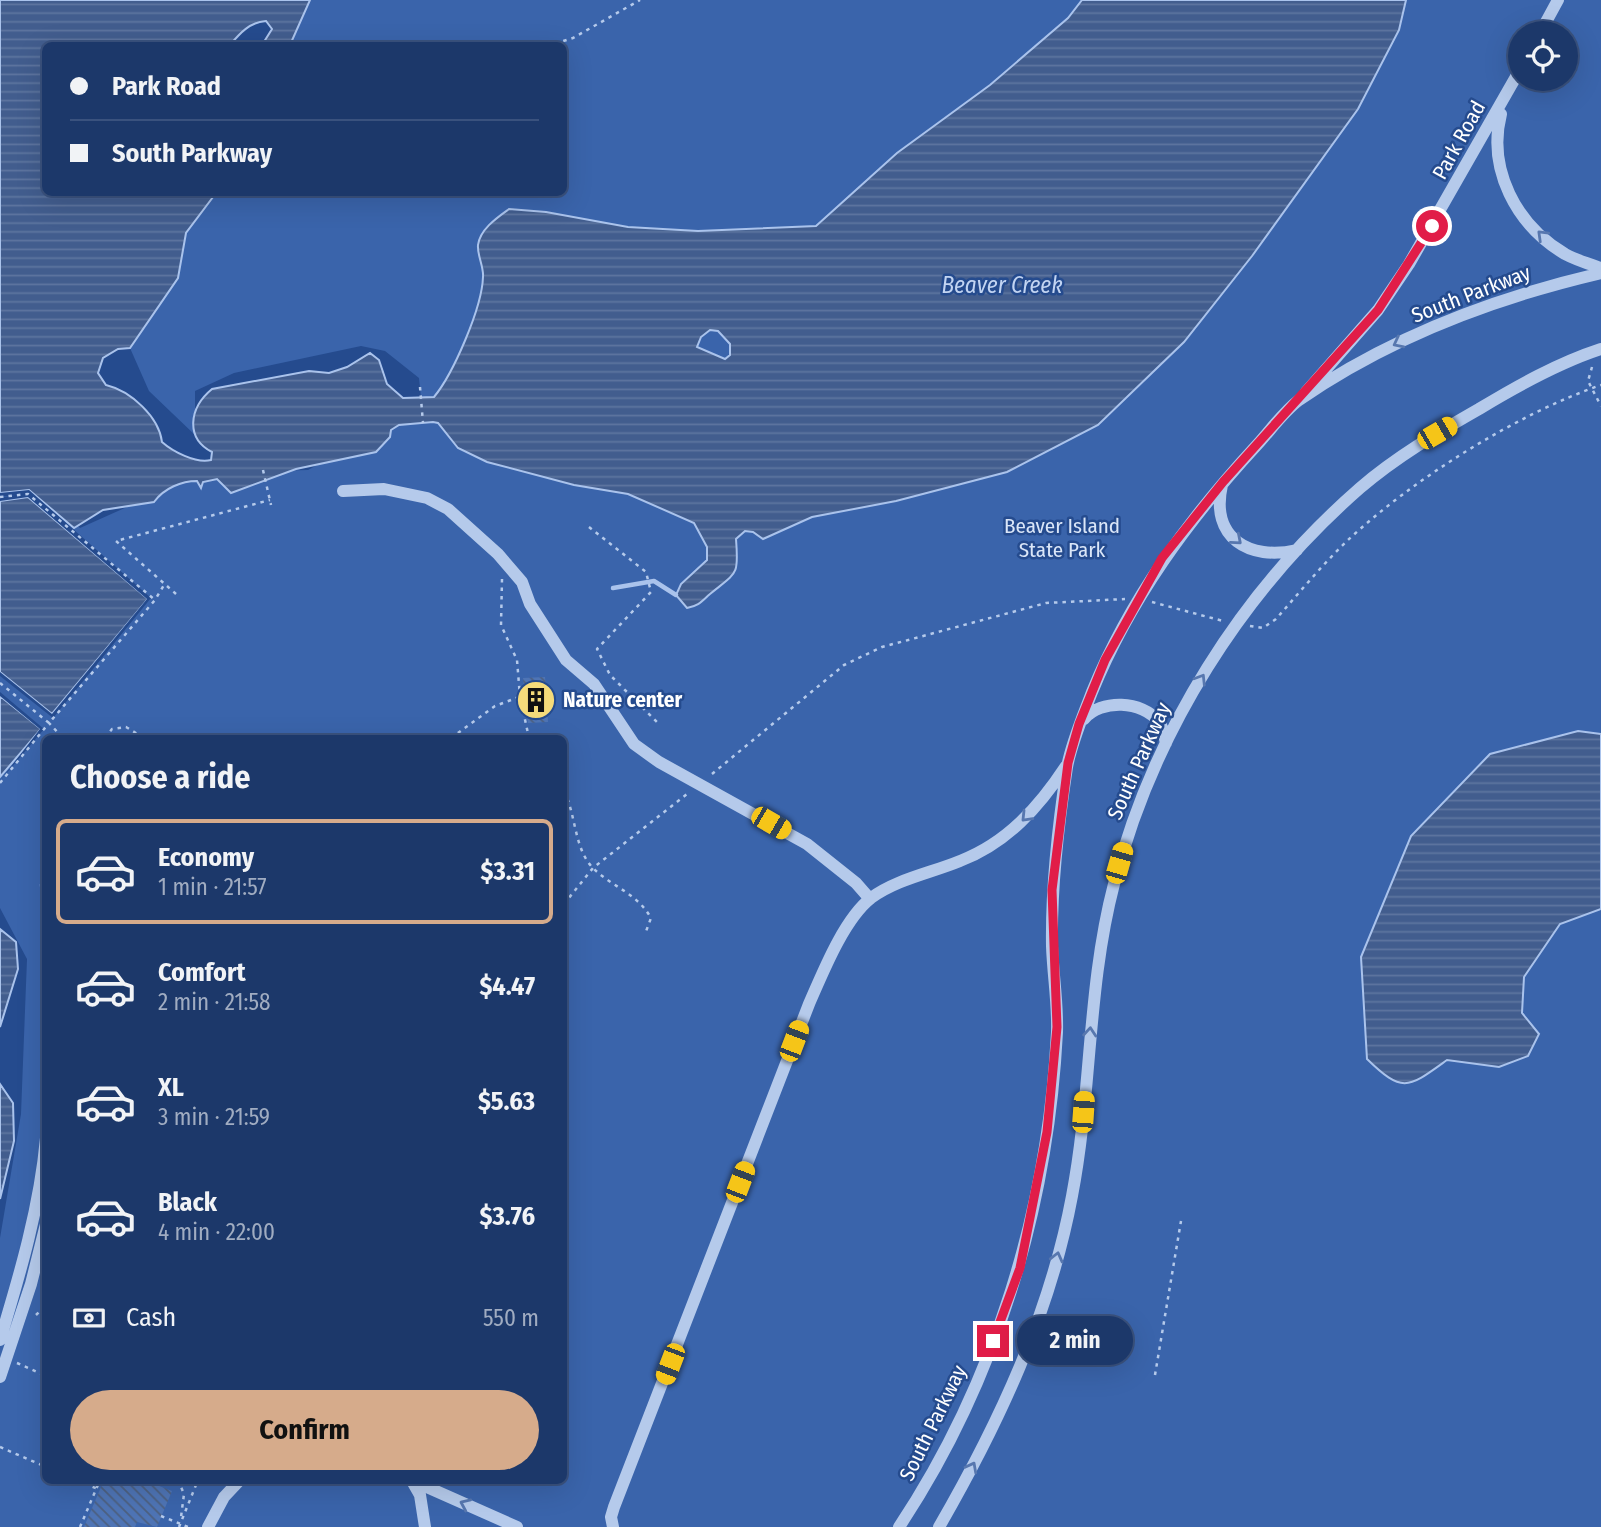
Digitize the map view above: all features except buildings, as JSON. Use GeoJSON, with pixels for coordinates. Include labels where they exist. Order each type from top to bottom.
{"type":"FeatureCollection","features":[{"type":"Feature","properties":{"kind":"street"},"geometry":{"type":"LineString","coordinates":[[1547,21],[1558,0]]}},
{"type":"Feature","properties":{"kind":"street","name":"Park Road"},"geometry":{"type":"LineString","coordinates":[[1296,402],[1378,310],[1444,207],[1508,91]]}},
{"type":"Feature","properties":{"kind":"street","name":"Park Road"},"geometry":{"type":"LineString","coordinates":[[1505,97],[1496,132],[1496,162],[1507,191],[1544,238],[1566,255],[1601,268]]}},
{"type":"Feature","properties":{"kind":"street","name":"South Parkway"},"geometry":{"type":"LineString","coordinates":[[899,1527],[954,1433],[977,1382],[1020,1268],[1034,1208],[1054,1076],[1057,1027],[1052,890],[1068,763],[1079,724],[1105,660],[1139,598],[1162,558],[1223,482],[1296,402],[1396,343],[1455,317],[1548,286],[1601,273]]}},
{"type":"Feature","properties":{"kind":"street","name":"South Parkway"},"geometry":{"type":"LineString","coordinates":[[939,1527],[1008,1396],[1040,1317],[1072,1198],[1079,1156],[1096,963],[1126,840],[1143,791],[1189,698],[1236,624],[1297,550],[1360,488],[1417,445],[1518,386],[1599,350]]}},
{"type":"Feature","properties":{"kind":"street"},"geometry":{"type":"LineString","coordinates":[[1223,482],[1218,503],[1229,534],[1246,547],[1263,554],[1274,555],[1297,550]]}},
{"type":"Feature","properties":{"kind":"street"},"geometry":{"type":"LineString","coordinates":[[343,491],[384,489],[427,498],[448,509],[498,554],[522,582],[530,604],[566,660],[594,684],[634,744],[699,784],[807,844],[856,883],[870,899]]}},
{"type":"Feature","properties":{"kind":"street"},"geometry":{"type":"LineString","coordinates":[[1079,724],[1099,707],[1128,705],[1142,709],[1159,722],[1166,743]]}},
{"type":"Feature","properties":{"kind":"street"},"geometry":{"type":"LineString","coordinates":[[613,1527],[611,1517],[614,1507],[809,1004],[838,943],[870,899],[905,880],[961,861],[1013,831],[1046,796],[1068,763]]}},
{"type":"Feature","properties":{"kind":"street"},"geometry":{"type":"LineString","coordinates":[[0,1340],[19,1280],[42,1163]]}},
{"type":"Feature","properties":{"kind":"street"},"geometry":{"type":"LineString","coordinates":[[0,1377],[31,1284],[42,1240]]}},
{"type":"Feature","properties":{"kind":"street"},"geometry":{"type":"LineString","coordinates":[[208,1527],[224,1497],[236,1484]]}},
{"type":"Feature","properties":{"kind":"street"},"geometry":{"type":"LineString","coordinates":[[414,1484],[419,1495],[425,1527]]}},
{"type":"Feature","properties":{"kind":"street"},"geometry":{"type":"LineString","coordinates":[[419,1484],[517,1527]]}},
{"type":"Feature","properties":{"kind":"path"},"geometry":{"type":"LineString","coordinates":[[560,42],[573,38],[640,0]]}},
{"type":"Feature","properties":{"kind":"path"},"geometry":{"type":"LineString","coordinates":[[1599,350],[1588,381],[1601,406]]}},
{"type":"Feature","properties":{"kind":"path"},"geometry":{"type":"LineString","coordinates":[[567,900],[593,868],[844,665],[882,647],[1046,603],[1139,598],[1236,624],[1263,628],[1276,619],[1348,540],[1395,501],[1478,444],[1601,385]]}},
{"type":"Feature","properties":{"kind":"path"},"geometry":{"type":"LineString","coordinates":[[420,387],[423,423]]}},
{"type":"Feature","properties":{"kind":"path"},"geometry":{"type":"LineString","coordinates":[[263,470],[271,505]]}},
{"type":"Feature","properties":{"kind":"path"},"geometry":{"type":"LineString","coordinates":[[0,498],[28,494],[155,600]]}},
{"type":"Feature","properties":{"kind":"path"},"geometry":{"type":"LineString","coordinates":[[176,594],[116,541],[270,500]]}},
{"type":"Feature","properties":{"kind":"path"},"geometry":{"type":"LineString","coordinates":[[589,527],[646,572],[651,592],[597,649],[610,675],[658,723]]}},
{"type":"Feature","properties":{"kind":"path"},"geometry":{"type":"LineString","coordinates":[[498,554],[504,593],[501,625],[517,660],[520,697],[528,735]]}},
{"type":"Feature","properties":{"kind":"path"},"geometry":{"type":"LineString","coordinates":[[0,783],[155,600],[164,585]]}},
{"type":"Feature","properties":{"kind":"path"},"geometry":{"type":"LineString","coordinates":[[0,683],[60,735]]}},
{"type":"Feature","properties":{"kind":"path"},"geometry":{"type":"LineString","coordinates":[[455,735],[495,706],[520,697]]}},
{"type":"Feature","properties":{"kind":"path"},"geometry":{"type":"LineString","coordinates":[[107,735],[112,729],[126,727],[139,735]]}},
{"type":"Feature","properties":{"kind":"path"},"geometry":{"type":"LineString","coordinates":[[567,797],[572,807],[583,854],[593,868],[643,902],[651,918],[645,934]]}},
{"type":"Feature","properties":{"kind":"path"},"geometry":{"type":"LineString","coordinates":[[1155,1375],[1181,1221]]}},
{"type":"Feature","properties":{"kind":"path"},"geometry":{"type":"LineString","coordinates":[[7,1358],[42,1374]]}},
{"type":"Feature","properties":{"kind":"path"},"geometry":{"type":"LineString","coordinates":[[0,1447],[42,1465]]}},
{"type":"Feature","properties":{"kind":"path"},"geometry":{"type":"LineString","coordinates":[[85,1484],[98,1490]]}},
{"type":"Feature","properties":{"kind":"path"},"geometry":{"type":"LineString","coordinates":[[80,1527],[99,1484]]}},
{"type":"Feature","properties":{"kind":"path"},"geometry":{"type":"LineString","coordinates":[[179,1526],[184,1494],[180,1484]]}},
{"type":"Feature","properties":{"kind":"path"},"geometry":{"type":"LineString","coordinates":[[179,1526],[196,1484]]}},
{"type":"Feature","properties":{"kind":"path"},"geometry":{"type":"LineString","coordinates":[[161,1516],[179,1526],[188,1527]]}},
{"type":"Feature","properties":{"kind":"green space","name":"Beaver Island State Park"},"geometry":{"type":"Polygon","coordinates":[[[310,0],[1601,0],[1601,1527],[0,1527],[0,1238],[21,1114],[27,959],[0,908],[0,490],[32,487],[80,528],[203,473],[308,470],[422,408],[419,378],[385,351],[361,346],[234,373],[195,391],[195,435],[149,391],[130,348],[178,278],[186,233],[214,196],[567,196],[567,42],[291,42],[310,0]]]}},
{"type":"Feature","properties":{"kind":"water","name":"Beaver Creek"},"geometry":{"type":"Polygon","coordinates":[[[0,0],[310,0],[291,42],[264,42],[272,29],[266,21],[250,26],[233,42],[42,42],[42,196],[214,196],[186,233],[178,278],[130,348],[118,349],[103,358],[98,373],[106,385],[125,393],[142,406],[156,423],[162,442],[185,456],[205,461],[211,460],[212,452],[197,439],[193,422],[198,405],[212,389],[309,371],[329,373],[347,367],[370,353],[379,360],[387,384],[403,398],[434,397],[458,357],[478,306],[483,277],[479,239],[490,224],[509,209],[546,212],[628,227],[698,231],[816,226],[897,153],[990,85],[1068,18],[1082,0],[1406,0],[1399,30],[1358,109],[1252,256],[1184,342],[1098,425],[1007,472],[896,501],[812,517],[763,539],[753,532],[745,531],[736,539],[737,560],[731,577],[695,606],[687,608],[676,595],[681,584],[707,560],[707,547],[694,523],[628,494],[574,485],[487,462],[458,448],[438,423],[433,422],[399,425],[391,430],[390,437],[376,452],[296,469],[231,493],[217,479],[203,482],[201,488],[197,481],[185,482],[168,489],[154,502],[103,510],[74,528],[29,490],[0,493],[0,0]],[[710,330],[701,337],[697,347],[725,359],[730,355],[730,344],[718,331],[710,330]]]}},
{"type":"Feature","properties":{"kind":"water"},"geometry":{"type":"Polygon","coordinates":[[[28,497],[148,599],[52,714],[0,672],[0,501],[28,497]]]}},
{"type":"Feature","properties":{"kind":"water"},"geometry":{"type":"Polygon","coordinates":[[[0,696],[41,729],[0,777],[0,696]]]}},
{"type":"Feature","properties":{"kind":"water"},"geometry":{"type":"Polygon","coordinates":[[[1578,731],[1601,734],[1601,909],[1560,924],[1524,977],[1522,1013],[1539,1034],[1528,1056],[1499,1067],[1447,1060],[1414,1081],[1406,1083],[1389,1078],[1367,1059],[1361,957],[1411,836],[1490,754],[1578,731]]]}},
{"type":"Feature","properties":{"kind":"water"},"geometry":{"type":"Polygon","coordinates":[[[0,929],[16,942],[18,969],[0,1027],[0,929]]]}},
{"type":"Feature","properties":{"kind":"water"},"geometry":{"type":"Polygon","coordinates":[[[0,1084],[13,1103],[14,1141],[0,1199],[0,1084]]]}},
{"type":"Feature","properties":{"kind":"pier"},"geometry":{"type":"Polygon","coordinates":[[[29,490],[151,598],[53,718],[0,676],[0,672],[52,714],[147,599],[28,497],[0,501],[0,498],[14,495],[0,497],[0,493],[29,490]]]}},
{"type":"Feature","properties":{"kind":"pier"},"geometry":{"type":"Polygon","coordinates":[[[0,692],[44,729],[0,781],[40,729],[0,696],[0,692]]]}},
{"type":"Feature","properties":{"kind":"waterway"},"geometry":{"type":"LineString","coordinates":[[613,588],[654,581],[676,595]]}},
{"type":"Feature","properties":{"kind":"place","name":"Nature center"},"geometry":{"type":"Point","coordinates":[536,700]}},
{"type":"Feature","properties":{"kind":"route"},"geometry":{"type":"LineString","coordinates":[[993,1341],[1020,1268],[1047,1132],[1057,1027],[1052,890],[1068,763],[1079,724],[1105,660],[1162,558],[1223,482],[1378,310],[1432,226]]}}]}
